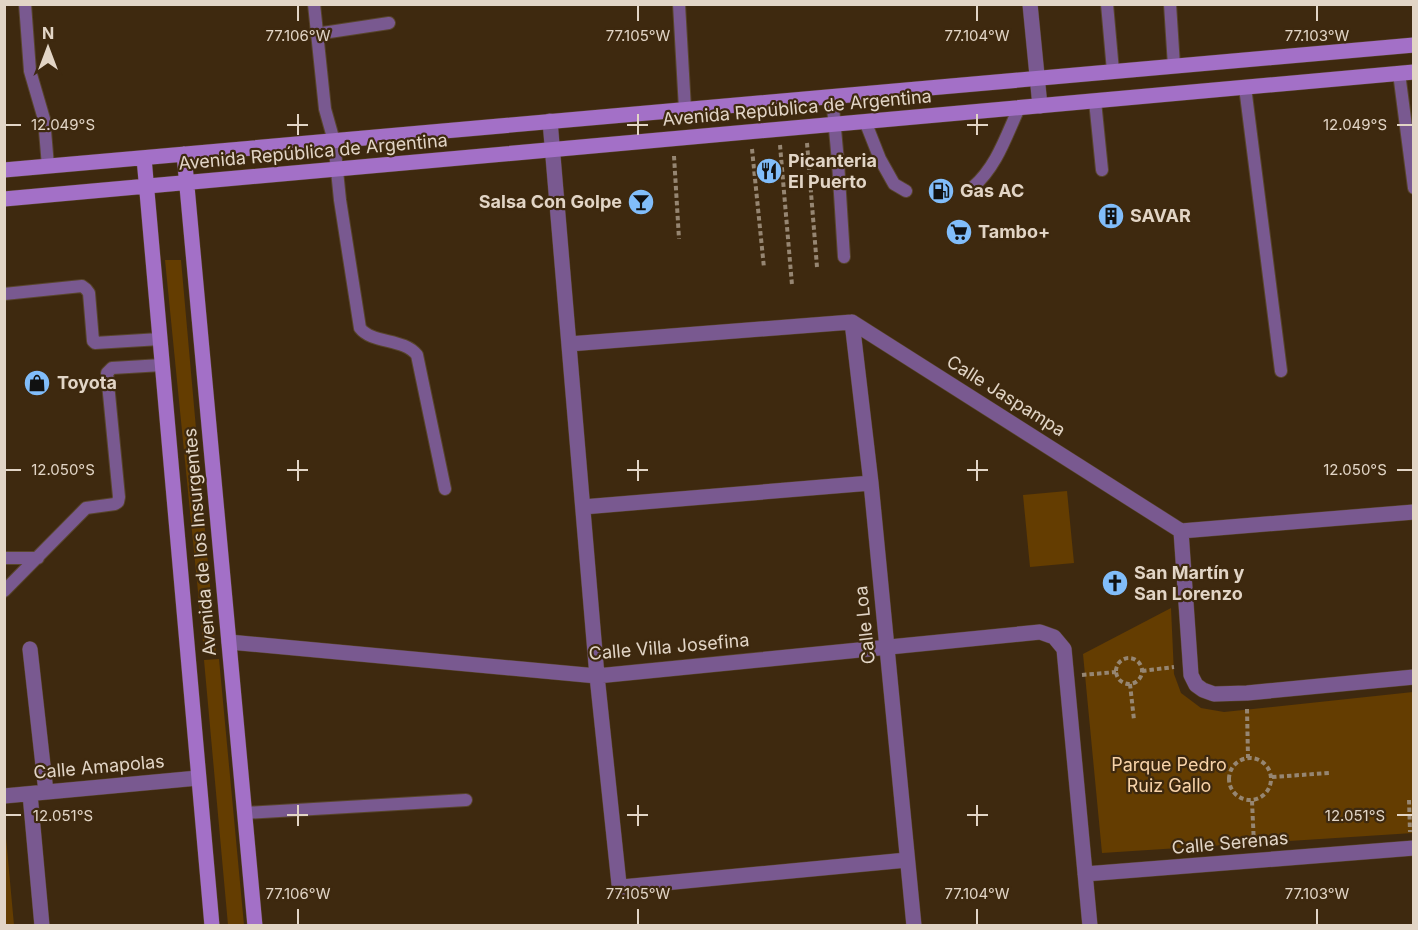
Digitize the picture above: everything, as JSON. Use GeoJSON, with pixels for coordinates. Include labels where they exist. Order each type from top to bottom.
{"type":"FeatureCollection","features":[{"type":"Feature","properties":{"kind":"main road","name":"Avenida República de Argentina"},"geometry":{"type":"LineString","coordinates":[[4,170],[1413,45]]}},
{"type":"Feature","properties":{"kind":"main road","name":"Avenida República de Argentina"},"geometry":{"type":"LineString","coordinates":[[4,199],[1406,73]]}},
{"type":"Feature","properties":{"kind":"main road","name":"Avenida de los Insurgentes"},"geometry":{"type":"LineString","coordinates":[[184,154],[255,926]]}},
{"type":"Feature","properties":{"kind":"main road","name":"Avenida de los Insurgentes"},"geometry":{"type":"LineString","coordinates":[[144,158],[212,926]]}},
{"type":"Feature","properties":{"kind":"street"},"geometry":{"type":"LineString","coordinates":[[1030,4],[1040,106]]}},
{"type":"Feature","properties":{"kind":"street"},"geometry":{"type":"LineString","coordinates":[[550,122],[597,676],[619,884],[622,886],[907,860]]}},
{"type":"Feature","properties":{"kind":"street"},"geometry":{"type":"LineString","coordinates":[[569,344],[852,322]]}},
{"type":"Feature","properties":{"kind":"street","name":"Calle Loa"},"geometry":{"type":"LineString","coordinates":[[852,322],[871,483],[914,926]]}},
{"type":"Feature","properties":{"kind":"street","name":"Calle Jaspampa"},"geometry":{"type":"LineString","coordinates":[[852,322],[1181,531]]}},
{"type":"Feature","properties":{"kind":"street"},"geometry":{"type":"LineString","coordinates":[[583,507],[871,483]]}},
{"type":"Feature","properties":{"kind":"street"},"geometry":{"type":"LineString","coordinates":[[1413,512],[1181,531],[1191,675],[1196,685],[1203,690],[1214,694],[1246,693],[1413,677]]}},
{"type":"Feature","properties":{"kind":"street","name":"Calle Villa Josefina"},"geometry":{"type":"LineString","coordinates":[[229,642],[597,676],[1040,632],[1054,637],[1064,649],[1067,676]]}},
{"type":"Feature","properties":{"kind":"street"},"geometry":{"type":"LineString","coordinates":[[30,649],[42,926]]}},
{"type":"Feature","properties":{"kind":"street"},"geometry":{"type":"LineString","coordinates":[[1067,676],[1090,926]]}},
{"type":"Feature","properties":{"kind":"street","name":"Calle Amapolas"},"geometry":{"type":"LineString","coordinates":[[4,796],[198,778]]}},
{"type":"Feature","properties":{"kind":"street","name":"Calle Serenas"},"geometry":{"type":"LineString","coordinates":[[1085,874],[1412,848]]}},
{"type":"Feature","properties":{"kind":"lane"},"geometry":{"type":"LineString","coordinates":[[25,4],[30,71],[44,119],[48,166]]}},
{"type":"Feature","properties":{"kind":"lane"},"geometry":{"type":"LineString","coordinates":[[314,4],[325,109],[334,141],[340,200],[360,328],[366,334],[412,349],[417,355],[445,489]]}},
{"type":"Feature","properties":{"kind":"lane"},"geometry":{"type":"LineString","coordinates":[[679,4],[685,109]]}},
{"type":"Feature","properties":{"kind":"lane"},"geometry":{"type":"LineString","coordinates":[[1107,4],[1113,71]]}},
{"type":"Feature","properties":{"kind":"lane"},"geometry":{"type":"LineString","coordinates":[[1170,4],[1174,66]]}},
{"type":"Feature","properties":{"kind":"lane"},"geometry":{"type":"LineString","coordinates":[[316,34],[389,23]]}},
{"type":"Feature","properties":{"kind":"lane"},"geometry":{"type":"LineString","coordinates":[[1406,73],[1413,188]]}},
{"type":"Feature","properties":{"kind":"lane"},"geometry":{"type":"LineString","coordinates":[[1245,87],[1281,371]]}},
{"type":"Feature","properties":{"kind":"lane"},"geometry":{"type":"LineString","coordinates":[[832,96],[843,258]]}},
{"type":"Feature","properties":{"kind":"lane"},"geometry":{"type":"LineString","coordinates":[[1095,101],[1102,170]]}},
{"type":"Feature","properties":{"kind":"lane"},"geometry":{"type":"LineString","coordinates":[[973,187],[984,178],[996,160],[1018,108]]}},
{"type":"Feature","properties":{"kind":"lane"},"geometry":{"type":"LineString","coordinates":[[865,122],[880,159],[894,184],[906,191]]}},
{"type":"Feature","properties":{"kind":"lane"},"geometry":{"type":"LineString","coordinates":[[4,294],[82,286],[89,293],[95,343],[160,339]]}},
{"type":"Feature","properties":{"kind":"lane"},"geometry":{"type":"LineString","coordinates":[[5,591],[86,508],[118,502],[107,374],[112,368],[162,364]]}},
{"type":"Feature","properties":{"kind":"lane"},"geometry":{"type":"LineString","coordinates":[[4,558],[38,558]]}},
{"type":"Feature","properties":{"kind":"lane"},"geometry":{"type":"LineString","coordinates":[[245,813],[466,800]]}},
{"type":"Feature","properties":{"kind":"path"},"geometry":{"type":"LineString","coordinates":[[806,127],[817,267]]}},
{"type":"Feature","properties":{"kind":"path"},"geometry":{"type":"LineString","coordinates":[[779,129],[792,285]]}},
{"type":"Feature","properties":{"kind":"path"},"geometry":{"type":"LineString","coordinates":[[750,132],[764,268]]}},
{"type":"Feature","properties":{"kind":"path"},"geometry":{"type":"LineString","coordinates":[[673,139],[679,239]]}},
{"type":"Feature","properties":{"kind":"path"},"geometry":{"type":"LineString","coordinates":[[1128,658],[1139,663],[1142,671],[1139,679],[1130,684],[1123,683],[1116,672],[1118,664],[1128,658]]}},
{"type":"Feature","properties":{"kind":"path"},"geometry":{"type":"LineString","coordinates":[[1142,671],[1190,666]]}},
{"type":"Feature","properties":{"kind":"path"},"geometry":{"type":"LineString","coordinates":[[1067,676],[1116,672]]}},
{"type":"Feature","properties":{"kind":"path"},"geometry":{"type":"LineString","coordinates":[[1130,684],[1134,720]]}},
{"type":"Feature","properties":{"kind":"path"},"geometry":{"type":"LineString","coordinates":[[1246,693],[1248,758]]}},
{"type":"Feature","properties":{"kind":"path"},"geometry":{"type":"LineString","coordinates":[[1248,758],[1254,758],[1266,765],[1272,777],[1269,790],[1252,801],[1238,797],[1229,785],[1228,778],[1230,771],[1240,760],[1248,758]]}},
{"type":"Feature","properties":{"kind":"path"},"geometry":{"type":"LineString","coordinates":[[1272,777],[1329,773]]}},
{"type":"Feature","properties":{"kind":"path"},"geometry":{"type":"LineString","coordinates":[[1409,800],[1412,848]]}},
{"type":"Feature","properties":{"kind":"path"},"geometry":{"type":"LineString","coordinates":[[1252,801],[1255,861]]}},
{"type":"Feature","properties":{"kind":"green space"},"geometry":{"type":"Polygon","coordinates":[[[165,260],[181,260],[216,653],[204,652],[165,260]]]}},
{"type":"Feature","properties":{"kind":"green space"},"geometry":{"type":"Polygon","coordinates":[[[1067,491],[1074,563],[1030,567],[1023,495],[1067,491]]]}},
{"type":"Feature","properties":{"kind":"green space","name":"Parque Pedro Ruiz Gallo"},"geometry":{"type":"Polygon","coordinates":[[[1171,608],[1174,674],[1181,693],[1201,708],[1224,712],[1413,692],[1413,833],[1102,853],[1083,654],[1171,608]]]}},
{"type":"Feature","properties":{"kind":"green space"},"geometry":{"type":"Polygon","coordinates":[[[219,659],[244,925],[228,925],[204,660],[219,659]]]}},
{"type":"Feature","properties":{"kind":"green space"},"geometry":{"type":"Polygon","coordinates":[[[5,827],[14,925],[5,925],[5,827]]]}},
{"type":"Feature","properties":{"kind":"place","name":"Picanteria El Puerto"},"geometry":{"type":"Point","coordinates":[769,171]}},
{"type":"Feature","properties":{"kind":"place","name":"Gas AC"},"geometry":{"type":"Point","coordinates":[941,191]}},
{"type":"Feature","properties":{"kind":"place","name":"Salsa Con Golpe"},"geometry":{"type":"Point","coordinates":[641,202]}},
{"type":"Feature","properties":{"kind":"place","name":"SAVAR"},"geometry":{"type":"Point","coordinates":[1111,216]}},
{"type":"Feature","properties":{"kind":"place","name":"Tambo+"},"geometry":{"type":"Point","coordinates":[959,232]}},
{"type":"Feature","properties":{"kind":"place","name":"Toyota"},"geometry":{"type":"Point","coordinates":[37,383]}},
{"type":"Feature","properties":{"kind":"place","name":"San Martín y San Lorenzo"},"geometry":{"type":"Point","coordinates":[1115,583]}}]}
